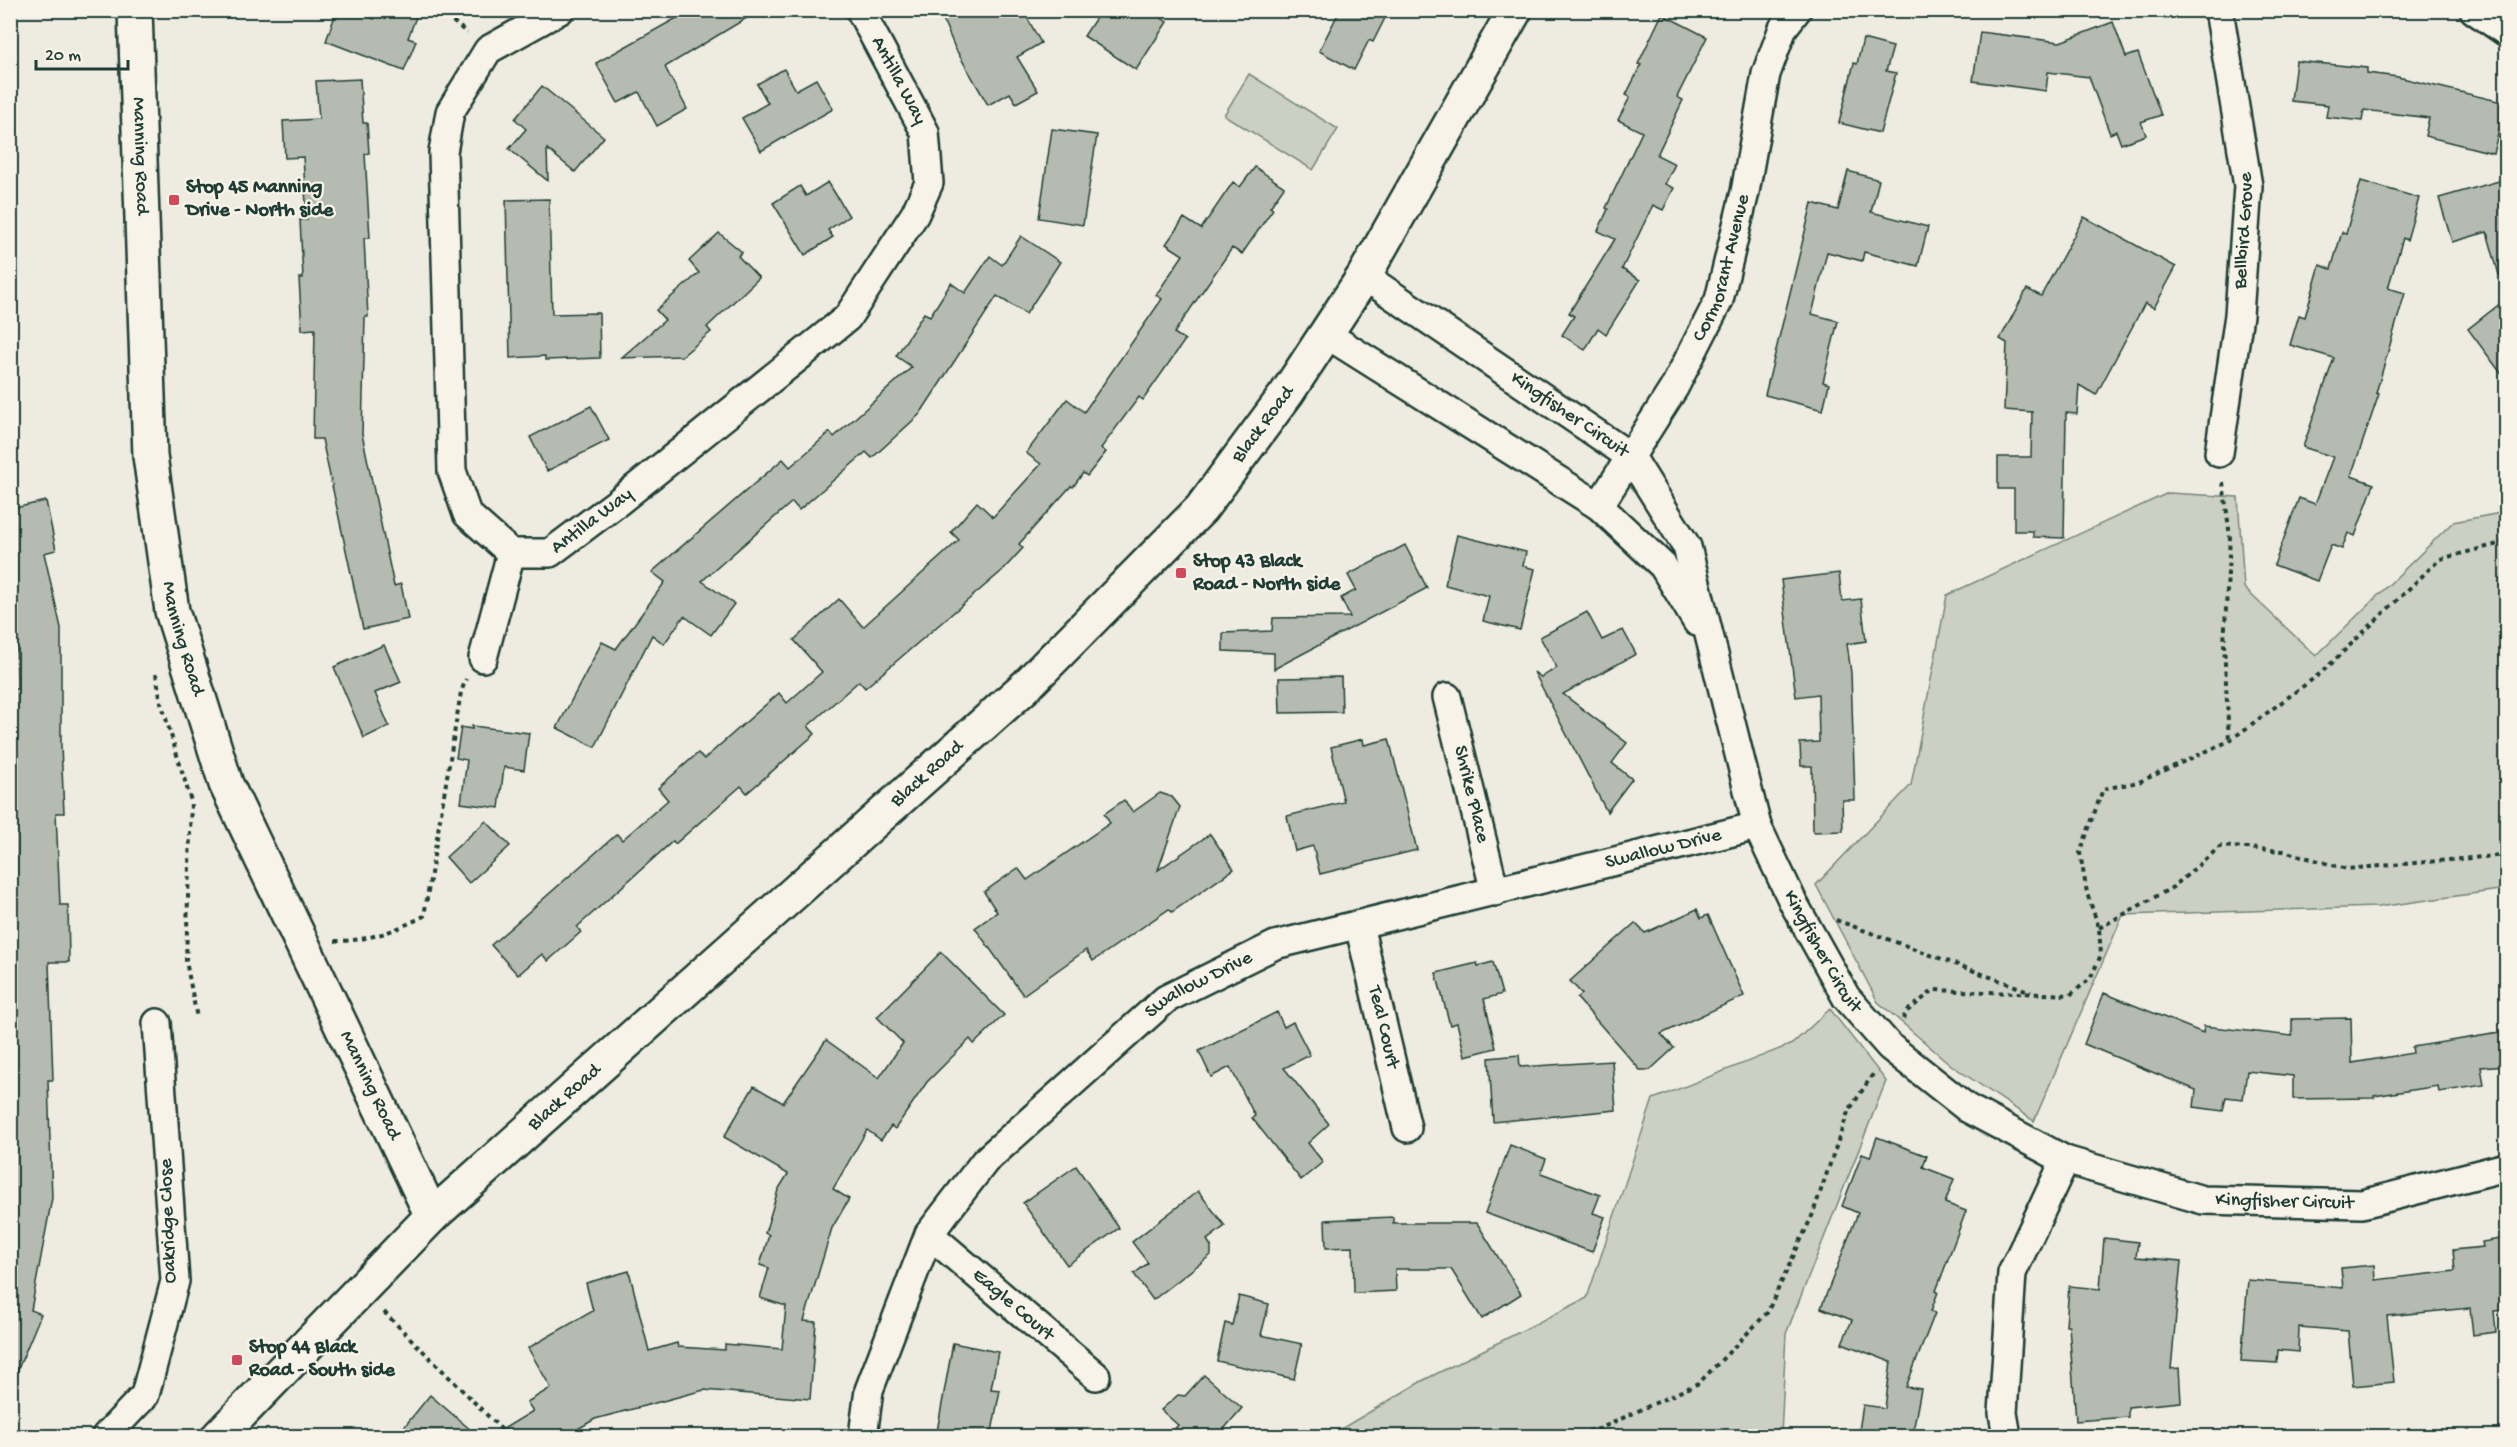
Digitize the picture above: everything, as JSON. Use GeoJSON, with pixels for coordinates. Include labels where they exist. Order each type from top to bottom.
{"type":"FeatureCollection","features":[{"type":"Feature","properties":{"kind":"main road","name":"Manning Road"},"geometry":{"type":"LineString","coordinates":[[135,10],[150,456],[172,611],[226,784],[432,1216]]}},
{"type":"Feature","properties":{"kind":"main road","name":"Black Road"},"geometry":{"type":"LineString","coordinates":[[219,1437],[432,1216],[1025,687],[1202,508],[1287,393],[1364,276],[1515,10]]}},
{"type":"Feature","properties":{"kind":"street"},"geometry":{"type":"LineString","coordinates":[[483,658],[511,553],[467,514],[452,471],[443,152],[450,112],[488,51],[560,10]]}},
{"type":"Feature","properties":{"kind":"street","name":"Antilla Way"},"geometry":{"type":"LineString","coordinates":[[511,553],[550,554],[847,318],[915,214],[929,183],[925,132],[860,10]]}},
{"type":"Feature","properties":{"kind":"street","name":"Cormorant Avenue"},"geometry":{"type":"LineString","coordinates":[[1599,506],[1674,388],[1719,300],[1745,192],[1766,74],[1783,28],[1797,10]]}},
{"type":"Feature","properties":{"kind":"street","name":"Bellbird Grove"},"geometry":{"type":"LineString","coordinates":[[2219,10],[2248,186],[2239,315],[2219,453]]}},
{"type":"Feature","properties":{"kind":"street"},"geometry":{"type":"LineString","coordinates":[[2474,10],[2506,32]]}},
{"type":"Feature","properties":{"kind":"street","name":"Kingfisher Circuit"},"geometry":{"type":"LineString","coordinates":[[1364,276],[1630,456],[1687,547],[1757,826],[1794,904],[1846,998],[1890,1047],[1967,1108],[2065,1160],[2203,1200],[2362,1204],[2506,1167]]}},
{"type":"Feature","properties":{"kind":"street","name":"Kingfisher Circuit"},"geometry":{"type":"LineString","coordinates":[[1326,334],[1599,506],[1663,566],[1711,646]]}},
{"type":"Feature","properties":{"kind":"street","name":"Shrike Place"},"geometry":{"type":"LineString","coordinates":[[1447,697],[1495,892]]}},
{"type":"Feature","properties":{"kind":"street","name":"Swallow Drive"},"geometry":{"type":"LineString","coordinates":[[863,1437],[869,1390],[928,1234],[985,1161],[1166,999],[1275,945],[1757,826]]}},
{"type":"Feature","properties":{"kind":"street","name":"Teal Court"},"geometry":{"type":"LineString","coordinates":[[1359,925],[1407,1128]]}},
{"type":"Feature","properties":{"kind":"street","name":"Oakridge Close"},"geometry":{"type":"LineString","coordinates":[[106,1437],[146,1395],[175,1281],[157,1023]]}},
{"type":"Feature","properties":{"kind":"street"},"geometry":{"type":"LineString","coordinates":[[2007,1437],[2003,1413],[2012,1273],[2065,1160]]}},
{"type":"Feature","properties":{"kind":"street","name":"Eagle Court"},"geometry":{"type":"LineString","coordinates":[[928,1234],[1096,1376]]}},
{"type":"Feature","properties":{"kind":"path"},"geometry":{"type":"LineString","coordinates":[[2219,453],[2230,537],[2224,644],[2229,741]]}},
{"type":"Feature","properties":{"kind":"path"},"geometry":{"type":"LineString","coordinates":[[1561,1437],[1599,1429],[1699,1383],[1767,1313],[1812,1216],[1848,1112],[1890,1047],[1906,1011],[1934,990],[2070,995],[2090,979],[2101,955],[2099,928],[2087,893],[2080,853],[2103,789],[2139,782],[2229,741],[2321,673],[2440,559],[2506,542]]}},
{"type":"Feature","properties":{"kind":"path"},"geometry":{"type":"LineString","coordinates":[[301,941],[356,941],[396,931],[424,916],[461,692],[468,671],[483,658]]}},
{"type":"Feature","properties":{"kind":"path"},"geometry":{"type":"LineString","coordinates":[[2099,928],[2174,887],[2221,846],[2283,851],[2348,869],[2506,855]]}},
{"type":"Feature","properties":{"kind":"path"},"geometry":{"type":"LineString","coordinates":[[1794,904],[2035,994]]}},
{"type":"Feature","properties":{"kind":"path"},"geometry":{"type":"LineString","coordinates":[[361,1289],[508,1437]]}},
{"type":"Feature","properties":{"kind":"shaded area"},"geometry":{"type":"Polygon","coordinates":[[[1249,74],[1338,129],[1313,170],[1224,115],[1249,74]]]}},
{"type":"Feature","properties":{"kind":"shaded area"},"geometry":{"type":"Polygon","coordinates":[[[2168,493],[2238,497],[2244,588],[2316,656],[2453,522],[2506,512],[2506,889],[2378,907],[2123,915],[2034,1121],[1951,1065],[1878,1002],[1816,885],[1911,785],[1947,595],[2168,493]]]}},
{"type":"Feature","properties":{"kind":"shaded area"},"geometry":{"type":"Polygon","coordinates":[[[1830,1009],[1886,1081],[1786,1334],[1781,1436],[1329,1436],[1422,1381],[1587,1298],[1653,1099],[1792,1044],[1830,1009]]]}},
{"type":"Feature","properties":{"kind":"building"},"geometry":{"type":"Polygon","coordinates":[[[337,10],[352,10],[374,19],[378,10],[399,10],[416,17],[408,38],[416,41],[404,71],[326,41],[337,10]]]}},
{"type":"Feature","properties":{"kind":"building"},"geometry":{"type":"Polygon","coordinates":[[[691,10],[760,10],[665,67],[687,109],[657,126],[639,92],[618,103],[596,63],[691,10]]]}},
{"type":"Feature","properties":{"kind":"building"},"geometry":{"type":"Polygon","coordinates":[[[939,10],[1023,10],[1041,43],[1017,57],[1038,91],[1016,103],[1010,93],[988,105],[955,48],[939,10]]]}},
{"type":"Feature","properties":{"kind":"building"},"geometry":{"type":"Polygon","coordinates":[[[1101,10],[1150,10],[1167,22],[1136,70],[1084,36],[1101,10]]]}},
{"type":"Feature","properties":{"kind":"building"},"geometry":{"type":"Polygon","coordinates":[[[1340,10],[1389,10],[1373,42],[1369,40],[1354,70],[1319,51],[1340,10]]]}},
{"type":"Feature","properties":{"kind":"building"},"geometry":{"type":"Polygon","coordinates":[[[1662,14],[1707,37],[1677,97],[1683,100],[1657,155],[1675,164],[1665,184],[1674,188],[1663,210],[1653,205],[1622,269],[1640,280],[1606,334],[1598,328],[1585,350],[1562,335],[1574,316],[1569,313],[1615,239],[1598,231],[1608,209],[1606,208],[1642,132],[1618,120],[1630,97],[1626,95],[1641,65],[1638,64],[1662,14]]]}},
{"type":"Feature","properties":{"kind":"building"},"geometry":{"type":"Polygon","coordinates":[[[2113,22],[2126,57],[2138,53],[2161,115],[2141,122],[2146,135],[2121,144],[2116,131],[2110,134],[2089,77],[2048,72],[2046,91],[1973,81],[1980,32],[2060,42],[2113,22]]]}},
{"type":"Feature","properties":{"kind":"building"},"geometry":{"type":"Polygon","coordinates":[[[1863,39],[1893,47],[1886,71],[1896,73],[1880,133],[1839,123],[1854,63],[1857,64],[1863,39]]]}},
{"type":"Feature","properties":{"kind":"building"},"geometry":{"type":"Polygon","coordinates":[[[2296,61],[2367,68],[2367,73],[2398,77],[2506,103],[2493,153],[2425,136],[2429,118],[2364,110],[2362,121],[2326,117],[2328,105],[2291,101],[2296,61]]]}},
{"type":"Feature","properties":{"kind":"building"},"geometry":{"type":"Polygon","coordinates":[[[784,69],[796,90],[816,79],[833,109],[761,151],[742,118],[768,103],[757,84],[784,69]]]}},
{"type":"Feature","properties":{"kind":"building"},"geometry":{"type":"Polygon","coordinates":[[[360,79],[363,123],[367,123],[369,153],[365,154],[370,238],[364,238],[368,317],[365,317],[362,434],[394,586],[401,584],[408,619],[363,629],[322,439],[313,439],[315,329],[302,330],[299,278],[303,278],[300,220],[307,220],[303,157],[285,158],[283,121],[319,119],[316,81],[360,79]]]}},
{"type":"Feature","properties":{"kind":"building"},"geometry":{"type":"Polygon","coordinates":[[[542,86],[604,137],[575,172],[547,149],[548,181],[509,149],[526,129],[515,119],[542,86]]]}},
{"type":"Feature","properties":{"kind":"building"},"geometry":{"type":"Polygon","coordinates":[[[1052,129],[1097,135],[1083,225],[1039,218],[1052,129]]]}},
{"type":"Feature","properties":{"kind":"building"},"geometry":{"type":"Polygon","coordinates":[[[1255,167],[1284,187],[1270,207],[1273,209],[1242,254],[1232,248],[1174,333],[1185,340],[1143,400],[1139,397],[1101,448],[1106,452],[1087,476],[1083,473],[1073,487],[1071,486],[1019,544],[1023,548],[1002,571],[865,688],[859,681],[808,726],[815,734],[747,793],[741,786],[675,844],[673,841],[577,927],[581,932],[548,961],[542,954],[518,975],[491,945],[617,834],[622,840],[668,800],[658,788],[698,753],[704,759],[779,693],[787,703],[822,672],[794,640],[839,599],[863,627],[959,540],[951,532],[977,502],[993,517],[1041,464],[1026,453],[1067,399],[1084,412],[1162,299],[1156,295],[1183,255],[1166,244],[1184,218],[1201,229],[1233,182],[1240,187],[1255,167]]]}},
{"type":"Feature","properties":{"kind":"building"},"geometry":{"type":"Polygon","coordinates":[[[1848,171],[1879,180],[1871,212],[1928,227],[1918,266],[1864,252],[1862,261],[1827,252],[1812,314],[1838,321],[1823,382],[1829,384],[1823,410],[1765,395],[1812,203],[1838,210],[1848,171]]]}},
{"type":"Feature","properties":{"kind":"building"},"geometry":{"type":"Polygon","coordinates":[[[2506,179],[2506,274],[2499,275],[2487,232],[2452,242],[2439,198],[2506,179]]]}},
{"type":"Feature","properties":{"kind":"building"},"geometry":{"type":"Polygon","coordinates":[[[2361,181],[2419,198],[2407,240],[2403,238],[2388,288],[2405,293],[2376,393],[2379,394],[2351,476],[2374,484],[2355,536],[2348,533],[2342,549],[2331,545],[2317,581],[2274,565],[2299,498],[2315,504],[2333,457],[2303,447],[2334,358],[2290,345],[2299,315],[2305,317],[2320,265],[2331,269],[2342,232],[2346,233],[2361,181]]]}},
{"type":"Feature","properties":{"kind":"building"},"geometry":{"type":"Polygon","coordinates":[[[828,182],[849,216],[828,230],[833,237],[805,255],[773,203],[800,186],[806,196],[828,182]]]}},
{"type":"Feature","properties":{"kind":"building"},"geometry":{"type":"Polygon","coordinates":[[[549,199],[552,314],[599,313],[600,358],[545,360],[545,356],[510,358],[506,200],[549,199]]]}},
{"type":"Feature","properties":{"kind":"building"},"geometry":{"type":"Polygon","coordinates":[[[2084,217],[2176,267],[2154,308],[2145,303],[2096,395],[2079,385],[2077,414],[2066,413],[2064,538],[2033,537],[2033,531],[2014,531],[2014,489],[1998,489],[1998,457],[2031,457],[2032,412],[2004,410],[2007,343],[2000,339],[2027,289],[2041,296],[2084,217]]]}},
{"type":"Feature","properties":{"kind":"building"},"geometry":{"type":"Polygon","coordinates":[[[719,233],[742,252],[738,256],[759,278],[707,327],[711,332],[682,356],[621,358],[665,320],[656,310],[699,273],[689,261],[719,233]]]}},
{"type":"Feature","properties":{"kind":"building"},"geometry":{"type":"Polygon","coordinates":[[[1021,236],[1060,262],[1026,314],[997,296],[920,414],[872,458],[866,452],[799,510],[792,502],[702,581],[734,604],[711,635],[684,616],[664,644],[652,635],[595,747],[557,728],[602,642],[616,649],[665,582],[652,572],[783,459],[790,467],[830,432],[834,437],[912,367],[896,356],[924,313],[930,316],[951,283],[965,293],[990,256],[1002,265],[1021,236]]]}},
{"type":"Feature","properties":{"kind":"building"},"geometry":{"type":"Polygon","coordinates":[[[2506,299],[2506,380],[2468,329],[2506,299]]]}},
{"type":"Feature","properties":{"kind":"building"},"geometry":{"type":"Polygon","coordinates":[[[591,406],[609,440],[547,471],[530,437],[591,406]]]}},
{"type":"Feature","properties":{"kind":"building"},"geometry":{"type":"Polygon","coordinates":[[[46,501],[56,550],[44,553],[61,628],[61,746],[64,813],[56,813],[60,905],[68,905],[69,962],[49,962],[53,1080],[48,1080],[52,1198],[31,1310],[41,1314],[11,1386],[10,1001],[18,1000],[10,749],[12,689],[17,689],[16,641],[11,614],[10,509],[46,501]]]}},
{"type":"Feature","properties":{"kind":"building"},"geometry":{"type":"Polygon","coordinates":[[[1457,535],[1526,552],[1523,566],[1535,569],[1520,630],[1483,621],[1489,596],[1445,585],[1457,535]]]}},
{"type":"Feature","properties":{"kind":"building"},"geometry":{"type":"Polygon","coordinates":[[[1405,545],[1427,588],[1274,669],[1274,653],[1223,651],[1223,633],[1272,631],[1273,618],[1350,617],[1341,598],[1356,590],[1348,575],[1405,545]]]}},
{"type":"Feature","properties":{"kind":"building"},"geometry":{"type":"Polygon","coordinates":[[[1839,573],[1842,601],[1861,599],[1866,641],[1847,644],[1851,673],[1855,800],[1842,800],[1843,831],[1813,832],[1812,766],[1801,766],[1800,743],[1819,742],[1818,694],[1796,697],[1781,580],[1839,573]]]}},
{"type":"Feature","properties":{"kind":"building"},"geometry":{"type":"Polygon","coordinates":[[[1587,612],[1602,640],[1623,630],[1636,654],[1563,694],[1627,743],[1612,763],[1632,779],[1607,812],[1534,672],[1541,677],[1557,668],[1540,637],[1587,612]]]}},
{"type":"Feature","properties":{"kind":"building"},"geometry":{"type":"Polygon","coordinates":[[[384,645],[401,682],[375,693],[389,726],[364,738],[334,667],[384,645]]]}},
{"type":"Feature","properties":{"kind":"building"},"geometry":{"type":"Polygon","coordinates":[[[1341,677],[1342,712],[1280,713],[1279,678],[1341,677]]]}},
{"type":"Feature","properties":{"kind":"building"},"geometry":{"type":"Polygon","coordinates":[[[472,726],[529,733],[524,770],[504,767],[499,808],[461,803],[467,760],[456,758],[461,727],[472,729],[472,726]]]}},
{"type":"Feature","properties":{"kind":"building"},"geometry":{"type":"Polygon","coordinates":[[[1363,739],[1364,745],[1389,739],[1417,850],[1320,874],[1313,846],[1295,851],[1287,816],[1344,802],[1331,747],[1363,739]]]}},
{"type":"Feature","properties":{"kind":"building"},"geometry":{"type":"Polygon","coordinates":[[[1160,793],[1172,797],[1180,807],[1158,870],[1210,834],[1234,869],[1172,912],[1169,909],[1093,961],[1086,950],[1023,995],[975,928],[997,912],[984,892],[1018,868],[1027,880],[1110,823],[1104,814],[1124,800],[1133,812],[1160,793]]]}},
{"type":"Feature","properties":{"kind":"building"},"geometry":{"type":"Polygon","coordinates":[[[486,821],[510,846],[469,883],[446,857],[486,821]]]}},
{"type":"Feature","properties":{"kind":"building"},"geometry":{"type":"Polygon","coordinates":[[[1697,909],[1701,918],[1708,915],[1744,996],[1661,1034],[1674,1048],[1650,1070],[1640,1070],[1577,998],[1582,994],[1570,981],[1635,923],[1645,933],[1697,909]]]}},
{"type":"Feature","properties":{"kind":"building"},"geometry":{"type":"Polygon","coordinates":[[[941,952],[1004,1015],[974,1044],[970,1039],[927,1082],[895,1129],[891,1126],[881,1140],[867,1130],[833,1189],[849,1199],[832,1228],[804,1321],[816,1322],[810,1399],[704,1390],[595,1419],[564,1437],[490,1437],[533,1411],[527,1402],[551,1388],[528,1348],[593,1311],[586,1283],[629,1271],[649,1351],[677,1343],[678,1347],[725,1350],[725,1344],[782,1349],[786,1306],[760,1298],[769,1268],[760,1265],[769,1235],[765,1233],[778,1190],[788,1174],[724,1137],[754,1086],[783,1103],[826,1040],[879,1078],[903,1043],[877,1017],[941,952]]]}},
{"type":"Feature","properties":{"kind":"building"},"geometry":{"type":"Polygon","coordinates":[[[1493,962],[1502,994],[1484,999],[1496,1048],[1465,1056],[1457,1023],[1450,1025],[1436,973],[1477,963],[1478,966],[1493,962]]]}},
{"type":"Feature","properties":{"kind":"building"},"geometry":{"type":"Polygon","coordinates":[[[2104,993],[2203,1033],[2204,1026],[2292,1036],[2292,1019],[2351,1018],[2352,1063],[2413,1053],[2412,1047],[2506,1032],[2506,1065],[2481,1067],[2484,1085],[2439,1092],[2438,1086],[2374,1096],[2374,1098],[2293,1099],[2293,1076],[2247,1071],[2243,1099],[2226,1097],[2223,1111],[2194,1107],[2196,1090],[2084,1044],[2104,993]]]}},
{"type":"Feature","properties":{"kind":"building"},"geometry":{"type":"Polygon","coordinates":[[[1277,1012],[1284,1027],[1293,1022],[1310,1055],[1284,1068],[1329,1124],[1308,1143],[1323,1162],[1301,1180],[1252,1118],[1255,1116],[1230,1067],[1211,1077],[1199,1051],[1277,1012]]]}},
{"type":"Feature","properties":{"kind":"building"},"geometry":{"type":"Polygon","coordinates":[[[1519,1055],[1520,1067],[1612,1061],[1616,1110],[1493,1122],[1489,1058],[1519,1055]]]}},
{"type":"Feature","properties":{"kind":"building"},"geometry":{"type":"Polygon","coordinates":[[[1877,1137],[1927,1156],[1923,1167],[1954,1179],[1945,1203],[1966,1211],[1936,1291],[1938,1292],[1931,1311],[1935,1313],[1906,1387],[1921,1389],[1912,1437],[1858,1437],[1863,1405],[1885,1408],[1891,1362],[1842,1343],[1852,1320],[1821,1308],[1858,1213],[1842,1206],[1862,1154],[1870,1157],[1877,1137]]]}},
{"type":"Feature","properties":{"kind":"building"},"geometry":{"type":"Polygon","coordinates":[[[1510,1145],[1546,1159],[1541,1173],[1600,1195],[1593,1213],[1605,1217],[1592,1252],[1485,1213],[1510,1145]]]}},
{"type":"Feature","properties":{"kind":"building"},"geometry":{"type":"Polygon","coordinates":[[[1076,1166],[1119,1228],[1067,1265],[1023,1203],[1076,1166]]]}},
{"type":"Feature","properties":{"kind":"building"},"geometry":{"type":"Polygon","coordinates":[[[1198,1191],[1225,1226],[1207,1240],[1211,1246],[1211,1255],[1153,1300],[1134,1274],[1148,1263],[1132,1242],[1198,1191]]]}},
{"type":"Feature","properties":{"kind":"building"},"geometry":{"type":"Polygon","coordinates":[[[1393,1217],[1393,1223],[1477,1223],[1521,1294],[1482,1319],[1451,1269],[1395,1269],[1396,1291],[1354,1293],[1353,1247],[1326,1248],[1325,1220],[1393,1217]]]}},
{"type":"Feature","properties":{"kind":"building"},"geometry":{"type":"Polygon","coordinates":[[[2104,1238],[2138,1242],[2136,1257],[2181,1261],[2171,1369],[2179,1368],[2181,1402],[2128,1407],[2128,1417],[2076,1421],[2069,1326],[2066,1326],[2069,1286],[2100,1289],[2104,1238]]]}},
{"type":"Feature","properties":{"kind":"building"},"geometry":{"type":"Polygon","coordinates":[[[2506,1238],[2506,1310],[2494,1311],[2496,1332],[2473,1335],[2470,1308],[2387,1316],[2394,1382],[2353,1386],[2348,1331],[2299,1327],[2298,1352],[2278,1350],[2277,1363],[2241,1361],[2248,1280],[2343,1288],[2341,1268],[2374,1265],[2375,1280],[2455,1271],[2453,1250],[2483,1247],[2482,1242],[2506,1238]]]}},
{"type":"Feature","properties":{"kind":"building"},"geometry":{"type":"Polygon","coordinates":[[[1239,1296],[1269,1304],[1261,1335],[1302,1344],[1294,1379],[1217,1361],[1225,1323],[1232,1325],[1239,1296]]]}},
{"type":"Feature","properties":{"kind":"building"},"geometry":{"type":"Polygon","coordinates":[[[953,1343],[998,1352],[991,1389],[1000,1390],[991,1437],[936,1437],[953,1343]]]}},
{"type":"Feature","properties":{"kind":"building"},"geometry":{"type":"Polygon","coordinates":[[[1204,1375],[1242,1408],[1217,1437],[1168,1437],[1178,1425],[1161,1410],[1178,1395],[1185,1396],[1204,1375]]]}},
{"type":"Feature","properties":{"kind":"building"},"geometry":{"type":"Polygon","coordinates":[[[430,1395],[479,1437],[396,1437],[430,1395]]]}},
{"type":"Feature","properties":{"kind":"place","name":"Stop 45 Manning Drive - North side"},"geometry":{"type":"Point","coordinates":[174,200]}},
{"type":"Feature","properties":{"kind":"place","name":"Stop 43 Black Road - North side"},"geometry":{"type":"Point","coordinates":[1181,573]}},
{"type":"Feature","properties":{"kind":"place","name":"Stop 44 Black Road - South side"},"geometry":{"type":"Point","coordinates":[237,1360]}}]}
